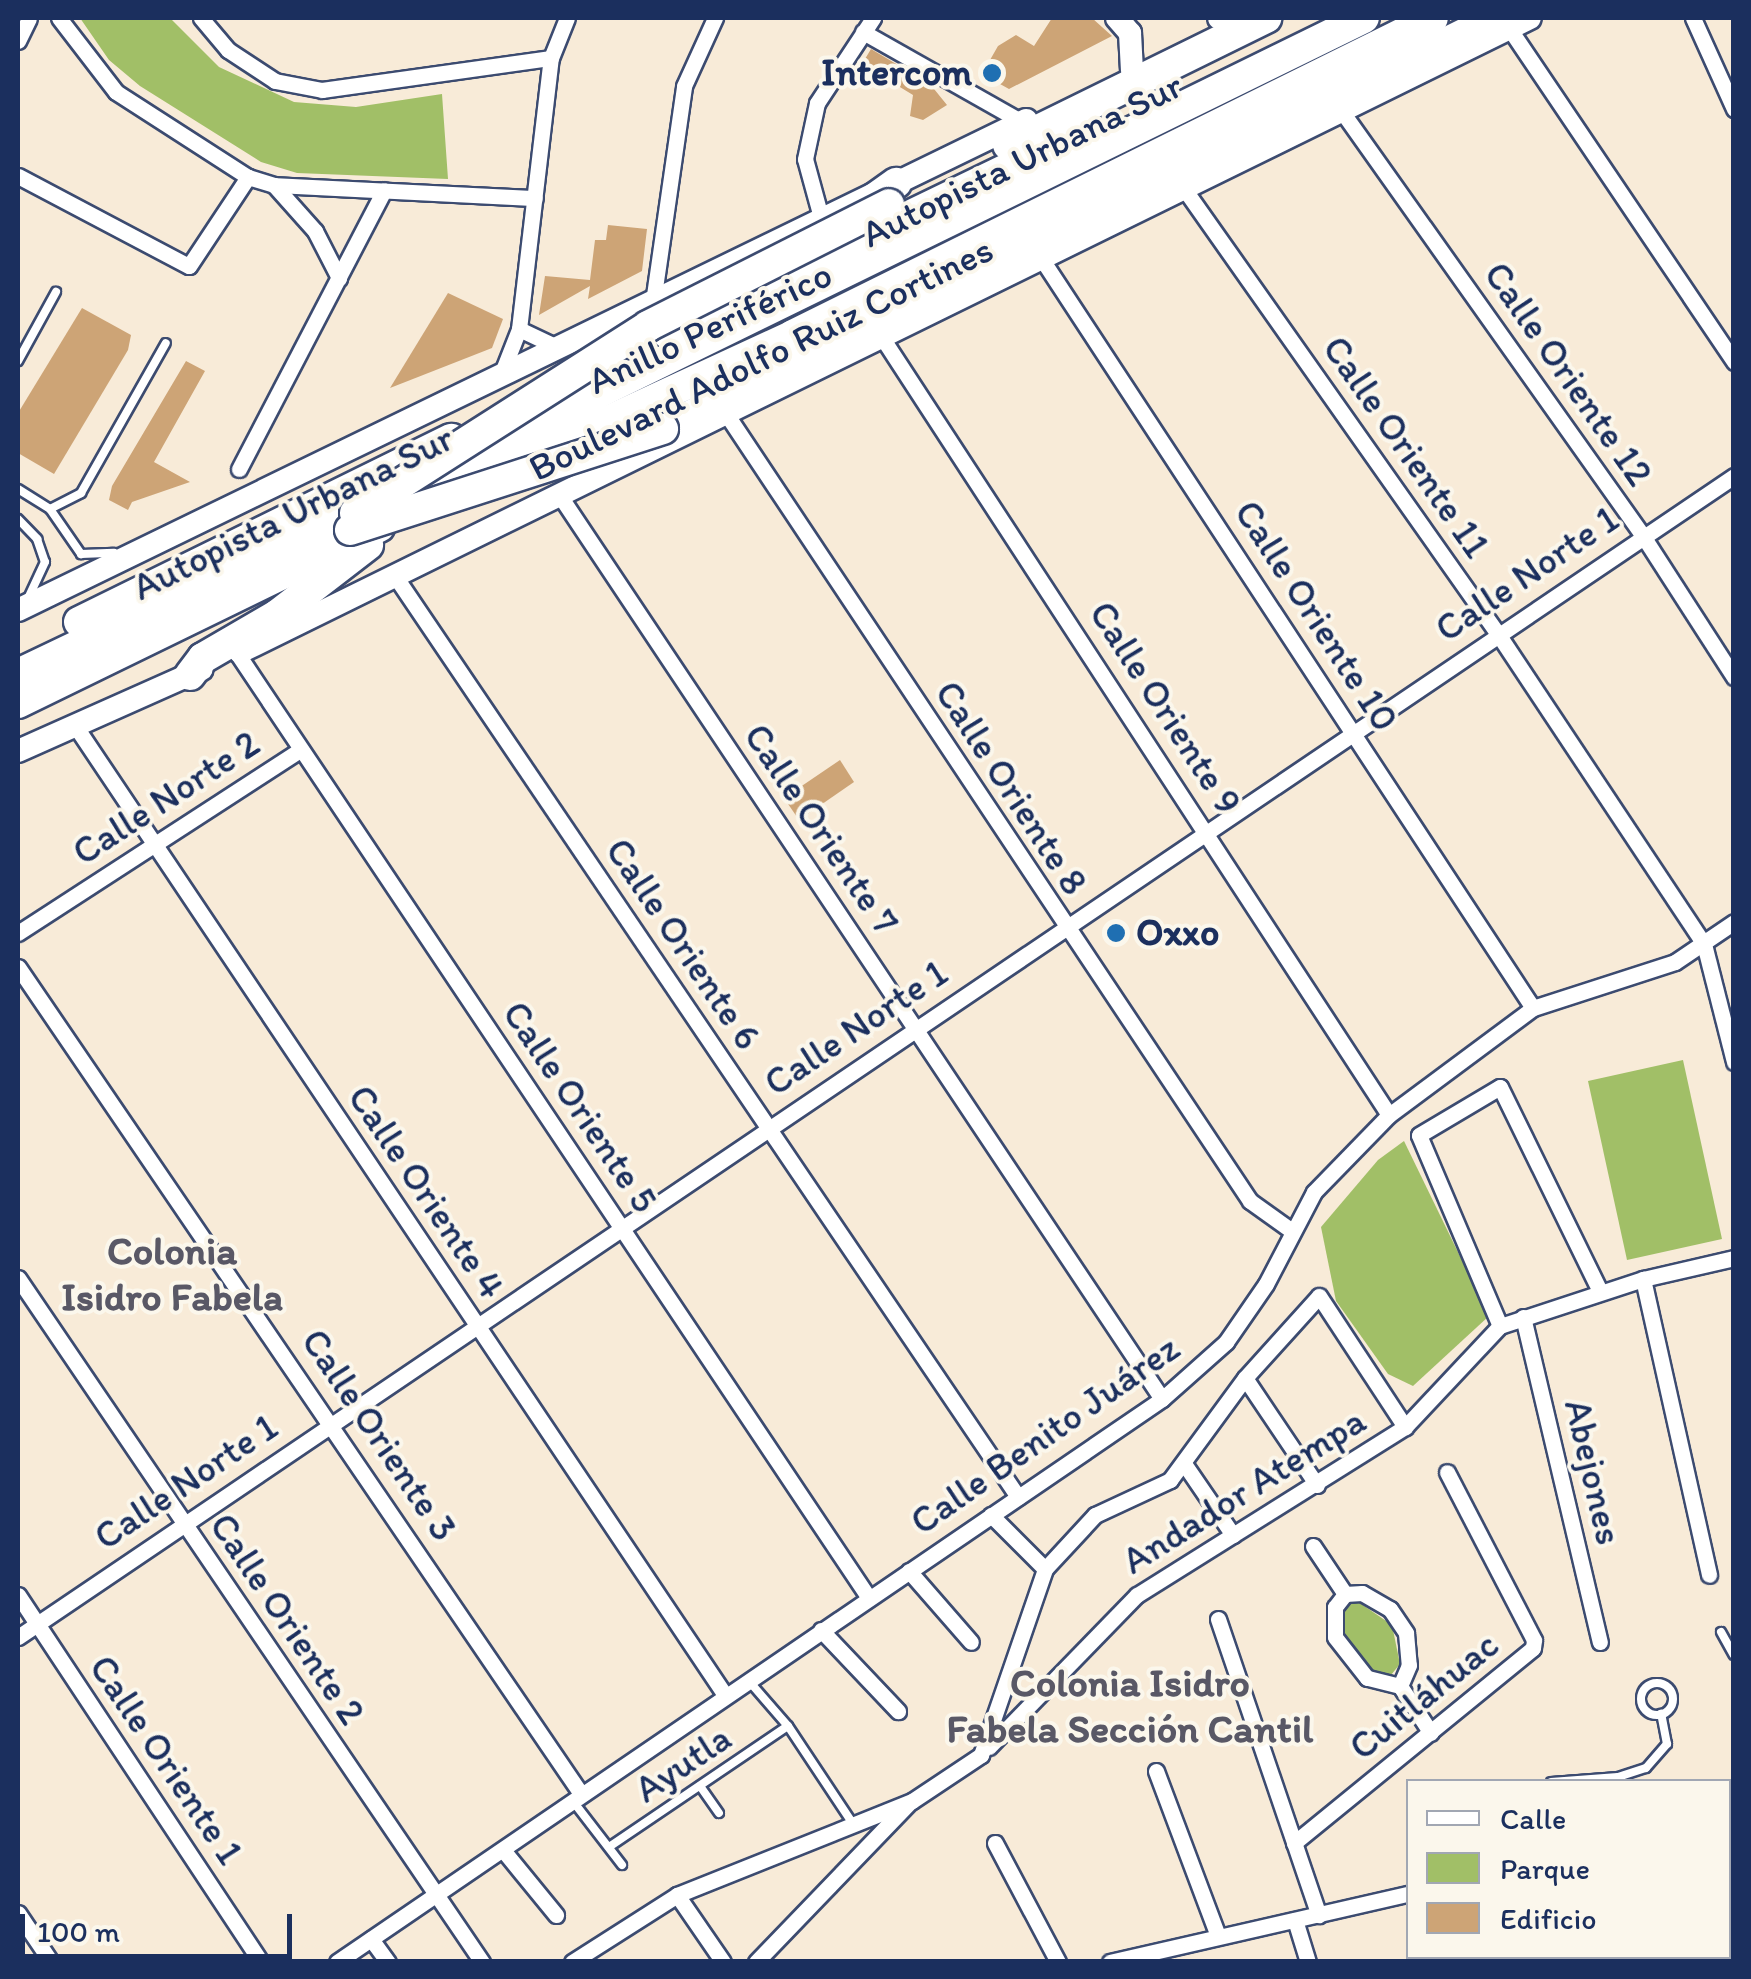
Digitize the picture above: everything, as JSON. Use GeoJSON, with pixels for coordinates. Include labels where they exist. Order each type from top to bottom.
{"type":"FeatureCollection","features":[{"type":"Feature","properties":{"kind":"highway"},"geometry":{"type":"LineString","coordinates":[[352,522],[648,326],[1266,18]]}},
{"type":"Feature","properties":{"kind":"highway","name":"Anillo Periférico"},"geometry":{"type":"LineString","coordinates":[[18,653],[724,304],[1327,18]]}},
{"type":"Feature","properties":{"kind":"highway","name":"Autopista Urbana Sur"},"geometry":{"type":"LineString","coordinates":[[18,690],[1364,18]]}},
{"type":"Feature","properties":{"kind":"highway","name":"Anillo Periférico"},"geometry":{"type":"LineString","coordinates":[[18,703],[400,516],[793,334],[1409,24],[1434,18]]}},
{"type":"Feature","properties":{"kind":"highway"},"geometry":{"type":"LineString","coordinates":[[1409,24],[1447,18]]}},
{"type":"Feature","properties":{"kind":"highway"},"geometry":{"type":"LineString","coordinates":[[352,522],[663,428],[1512,21]]}},
{"type":"Feature","properties":{"kind":"highway","name":"Autopista Urbana Sur"},"geometry":{"type":"LineString","coordinates":[[18,674],[352,522],[1409,24]]}},
{"type":"Feature","properties":{"kind":"highway"},"geometry":{"type":"LineString","coordinates":[[724,304],[896,184]]}},
{"type":"Feature","properties":{"kind":"highway"},"geometry":{"type":"LineString","coordinates":[[190,675],[203,658],[346,564],[400,516]]}},
{"type":"Feature","properties":{"kind":"main road"},"geometry":{"type":"LineString","coordinates":[[19,610],[1230,19]]}},
{"type":"Feature","properties":{"kind":"main road","name":"Boulevard Adolfo Ruiz Cortines"},"geometry":{"type":"LineString","coordinates":[[18,751],[237,653],[883,339],[1343,113],[1512,21]]}},
{"type":"Feature","properties":{"kind":"main road"},"geometry":{"type":"LineString","coordinates":[[1132,23],[1132,70]]}},
{"type":"Feature","properties":{"kind":"street"},"geometry":{"type":"LineString","coordinates":[[18,41],[29,18]]}},
{"type":"Feature","properties":{"kind":"street"},"geometry":{"type":"LineString","coordinates":[[59,18],[116,92],[248,177],[274,185],[536,198]]}},
{"type":"Feature","properties":{"kind":"street"},"geometry":{"type":"LineString","coordinates":[[201,18],[228,50],[275,80],[322,90],[550,58]]}},
{"type":"Feature","properties":{"kind":"street"},"geometry":{"type":"LineString","coordinates":[[501,375],[519,329],[550,58],[568,18]]}},
{"type":"Feature","properties":{"kind":"street"},"geometry":{"type":"LineString","coordinates":[[653,302],[676,122],[684,86],[715,18]]}},
{"type":"Feature","properties":{"kind":"street"},"geometry":{"type":"LineString","coordinates":[[822,221],[805,160],[817,103],[873,18]]}},
{"type":"Feature","properties":{"kind":"street"},"geometry":{"type":"LineString","coordinates":[[1693,18],[1734,109]]}},
{"type":"Feature","properties":{"kind":"street"},"geometry":{"type":"LineString","coordinates":[[1512,21],[1734,362]]}},
{"type":"Feature","properties":{"kind":"street"},"geometry":{"type":"LineString","coordinates":[[863,32],[1022,122]]}},
{"type":"Feature","properties":{"kind":"street","name":"Calle Oriente 12"},"geometry":{"type":"LineString","coordinates":[[1343,113],[1642,536],[1734,676]]}},
{"type":"Feature","properties":{"kind":"street"},"geometry":{"type":"LineString","coordinates":[[18,176],[188,266],[248,177]]}},
{"type":"Feature","properties":{"kind":"street"},"geometry":{"type":"LineString","coordinates":[[274,185],[315,231],[339,278]]}},
{"type":"Feature","properties":{"kind":"street","name":"Calle Oriente 11"},"geometry":{"type":"LineString","coordinates":[[1185,190],[1498,634],[1704,944],[1734,1062]]}},
{"type":"Feature","properties":{"kind":"street"},"geometry":{"type":"LineString","coordinates":[[239,469],[384,191]]}},
{"type":"Feature","properties":{"kind":"street","name":"Calle Oriente 10"},"geometry":{"type":"LineString","coordinates":[[1043,260],[1533,1008]]}},
{"type":"Feature","properties":{"kind":"street"},"geometry":{"type":"LineString","coordinates":[[519,329],[557,347]]}},
{"type":"Feature","properties":{"kind":"street","name":"Calle Oriente 9"},"geometry":{"type":"LineString","coordinates":[[883,339],[1207,829],[1388,1115]]}},
{"type":"Feature","properties":{"kind":"street","name":"Calle Oriente 8"},"geometry":{"type":"LineString","coordinates":[[727,415],[1250,1202],[1292,1231]]}},
{"type":"Feature","properties":{"kind":"street","name":"Calle Norte 1"},"geometry":{"type":"LineString","coordinates":[[18,1637],[1063,926],[1734,476]]}},
{"type":"Feature","properties":{"kind":"street","name":"Calle Oriente 7"},"geometry":{"type":"LineString","coordinates":[[560,496],[1162,1398]]}},
{"type":"Feature","properties":{"kind":"street","name":"Calle Oriente 6"},"geometry":{"type":"LineString","coordinates":[[395,576],[1018,1497]]}},
{"type":"Feature","properties":{"kind":"street","name":"Calle Oriente 5"},"geometry":{"type":"LineString","coordinates":[[237,653],[870,1598]]}},
{"type":"Feature","properties":{"kind":"street","name":"Calle Oriente 4"},"geometry":{"type":"LineString","coordinates":[[74,724],[725,1695]]}},
{"type":"Feature","properties":{"kind":"street","name":"Calle Norte 2"},"geometry":{"type":"LineString","coordinates":[[18,933],[300,750]]}},
{"type":"Feature","properties":{"kind":"street","name":"Calle Benito Juárez"},"geometry":{"type":"LineString","coordinates":[[337,1962],[1162,1398],[1226,1342],[1266,1284],[1292,1231],[1354,1144],[1388,1115],[1533,1008],[1614,985],[1704,944],[1734,922]]}},
{"type":"Feature","properties":{"kind":"street","name":"Calle Oriente 3"},"geometry":{"type":"LineString","coordinates":[[18,966],[332,1422],[577,1797]]}},
{"type":"Feature","properties":{"kind":"street"},"geometry":{"type":"LineString","coordinates":[[1600,1291],[1500,1087],[1419,1135],[1500,1326],[1643,1278],[1734,1258]]}},
{"type":"Feature","properties":{"kind":"street","name":"Calle Oriente 2"},"geometry":{"type":"LineString","coordinates":[[18,1278],[482,1962]]}},
{"type":"Feature","properties":{"kind":"street"},"geometry":{"type":"LineString","coordinates":[[1643,1278],[1709,1574]]}},
{"type":"Feature","properties":{"kind":"street"},"geometry":{"type":"LineString","coordinates":[[982,1755],[1046,1569],[1095,1515],[1152,1494],[1185,1465],[1246,1378],[1318,1296],[1405,1427]]}},
{"type":"Feature","properties":{"kind":"street","name":"Abejones"},"geometry":{"type":"LineString","coordinates":[[1523,1316],[1600,1642]]}},
{"type":"Feature","properties":{"kind":"street","name":"Andador Atempa"},"geometry":{"type":"LineString","coordinates":[[912,1800],[982,1755],[1136,1594],[1405,1427],[1500,1326]]}},
{"type":"Feature","properties":{"kind":"street"},"geometry":{"type":"LineString","coordinates":[[1246,1378],[1317,1485]]}},
{"type":"Feature","properties":{"kind":"street"},"geometry":{"type":"LineString","coordinates":[[1185,1465],[1233,1535]]}},
{"type":"Feature","properties":{"kind":"street","name":"Cuitláhuac"},"geometry":{"type":"LineString","coordinates":[[1294,1843],[1525,1657],[1534,1640],[1447,1472]]}},
{"type":"Feature","properties":{"kind":"street"},"geometry":{"type":"LineString","coordinates":[[991,1515],[1046,1569]]}},
{"type":"Feature","properties":{"kind":"street"},"geometry":{"type":"LineString","coordinates":[[1313,1546],[1345,1594],[1378,1598],[1406,1633],[1409,1665],[1400,1686]]}},
{"type":"Feature","properties":{"kind":"street"},"geometry":{"type":"LineString","coordinates":[[909,1571],[972,1642]]}},
{"type":"Feature","properties":{"kind":"street"},"geometry":{"type":"LineString","coordinates":[[1345,1594],[1332,1622],[1342,1652],[1367,1678],[1400,1686],[1431,1733]]}},
{"type":"Feature","properties":{"kind":"street","name":"Calle Oriente 1"},"geometry":{"type":"LineString","coordinates":[[18,1595],[261,1962]]}},
{"type":"Feature","properties":{"kind":"street"},"geometry":{"type":"LineString","coordinates":[[1218,1619],[1318,1915]]}},
{"type":"Feature","properties":{"kind":"street"},"geometry":{"type":"LineString","coordinates":[[822,1630],[898,1711]]}},
{"type":"Feature","properties":{"kind":"street"},"geometry":{"type":"LineString","coordinates":[[1156,1771],[1218,1936]]}},
{"type":"Feature","properties":{"kind":"street"},"geometry":{"type":"LineString","coordinates":[[572,1962],[676,1895],[851,1820],[912,1800]]}},
{"type":"Feature","properties":{"kind":"street"},"geometry":{"type":"LineString","coordinates":[[756,1962],[912,1800]]}},
{"type":"Feature","properties":{"kind":"street"},"geometry":{"type":"LineString","coordinates":[[995,1844],[1058,1962]]}},
{"type":"Feature","properties":{"kind":"street"},"geometry":{"type":"LineString","coordinates":[[503,1850],[556,1915]]}},
{"type":"Feature","properties":{"kind":"street"},"geometry":{"type":"LineString","coordinates":[[1110,1962],[1406,1894]]}},
{"type":"Feature","properties":{"kind":"street"},"geometry":{"type":"LineString","coordinates":[[676,1895],[722,1962]]}},
{"type":"Feature","properties":{"kind":"street"},"geometry":{"type":"LineString","coordinates":[[18,1913],[50,1962]]}},
{"type":"Feature","properties":{"kind":"street"},"geometry":{"type":"LineString","coordinates":[[1295,1920],[1308,1962]]}},
{"type":"Feature","properties":{"kind":"street"},"geometry":{"type":"LineString","coordinates":[[372,1938],[388,1962]]}},
{"type":"Feature","properties":{"kind":"lane"},"geometry":{"type":"LineString","coordinates":[[18,361],[56,292]]}},
{"type":"Feature","properties":{"kind":"lane"},"geometry":{"type":"LineString","coordinates":[[50,509],[80,493],[166,343]]}},
{"type":"Feature","properties":{"kind":"lane"},"geometry":{"type":"LineString","coordinates":[[18,489],[50,509],[81,554],[148,547]]}},
{"type":"Feature","properties":{"kind":"lane"},"geometry":{"type":"LineString","coordinates":[[18,519],[37,539],[46,562],[19,610]]}},
{"type":"Feature","properties":{"kind":"lane"},"geometry":{"type":"LineString","coordinates":[[1720,1632],[1734,1655]]}},
{"type":"Feature","properties":{"kind":"lane"},"geometry":{"type":"LineString","coordinates":[[748,1680],[788,1726],[851,1820]]}},
{"type":"Feature","properties":{"kind":"lane"},"geometry":{"type":"LineString","coordinates":[[1619,1779],[1661,1756],[1667,1744],[1661,1714],[1642,1702],[1653,1683],[1664,1684],[1673,1697],[1661,1714]]}},
{"type":"Feature","properties":{"kind":"lane","name":"Ayutla"},"geometry":{"type":"LineString","coordinates":[[609,1847],[788,1726]]}},
{"type":"Feature","properties":{"kind":"lane"},"geometry":{"type":"LineString","coordinates":[[700,1786],[719,1813]]}},
{"type":"Feature","properties":{"kind":"lane"},"geometry":{"type":"LineString","coordinates":[[577,1797],[622,1865]]}},
{"type":"Feature","properties":{"kind":"green space"},"geometry":{"type":"Polygon","coordinates":[[[80,18],[170,18],[219,67],[294,102],[356,107],[442,94],[448,179],[297,173],[261,162],[140,86],[109,60],[80,18]]]}},
{"type":"Feature","properties":{"kind":"green space"},"geometry":{"type":"Polygon","coordinates":[[[1683,1060],[1722,1239],[1627,1260],[1588,1081],[1683,1060]]]}},
{"type":"Feature","properties":{"kind":"green space"},"geometry":{"type":"Polygon","coordinates":[[[1404,1141],[1489,1316],[1413,1386],[1388,1374],[1336,1301],[1321,1227],[1378,1160],[1404,1141]]]}},
{"type":"Feature","properties":{"kind":"green space"},"geometry":{"type":"Polygon","coordinates":[[[1354,1599],[1392,1625],[1400,1664],[1391,1675],[1360,1666],[1339,1629],[1339,1612],[1354,1599]]]}},
{"type":"Feature","properties":{"kind":"building"},"geometry":{"type":"Polygon","coordinates":[[[1052,18],[1092,18],[1112,36],[1009,89],[982,74],[998,46],[1016,35],[1034,46],[1052,18]]]}},
{"type":"Feature","properties":{"kind":"building"},"geometry":{"type":"Polygon","coordinates":[[[871,49],[930,84],[947,105],[923,120],[910,116],[913,95],[862,64],[871,49]]]}},
{"type":"Feature","properties":{"kind":"building"},"geometry":{"type":"Polygon","coordinates":[[[608,225],[647,229],[642,271],[588,299],[590,286],[539,315],[545,276],[590,280],[595,240],[606,240],[608,225]]]}},
{"type":"Feature","properties":{"kind":"building"},"geometry":{"type":"Polygon","coordinates":[[[448,293],[503,319],[492,348],[390,388],[448,293]]]}},
{"type":"Feature","properties":{"kind":"building"},"geometry":{"type":"Polygon","coordinates":[[[82,308],[131,335],[128,350],[54,474],[18,453],[18,413],[82,308]]]}},
{"type":"Feature","properties":{"kind":"building"},"geometry":{"type":"Polygon","coordinates":[[[186,361],[205,371],[154,462],[190,482],[132,502],[128,510],[109,500],[112,486],[186,361]]]}},
{"type":"Feature","properties":{"kind":"building"},"geometry":{"type":"Polygon","coordinates":[[[840,760],[854,782],[799,820],[784,798],[840,760]]]}},
{"type":"Feature","properties":{"kind":"place","name":"Intercom"},"geometry":{"type":"Point","coordinates":[992,73]}},
{"type":"Feature","properties":{"kind":"place","name":"Oxxo"},"geometry":{"type":"Point","coordinates":[1116,933]}},
{"type":"Feature","properties":{"kind":"district","name":"Colonia Isidro Fabela"},"geometry":{"type":"Point","coordinates":[172,1273]}},
{"type":"Feature","properties":{"kind":"district","name":"Colonia Isidro Fabela Sección Cantil"},"geometry":{"type":"Point","coordinates":[1130,1705]}}]}
